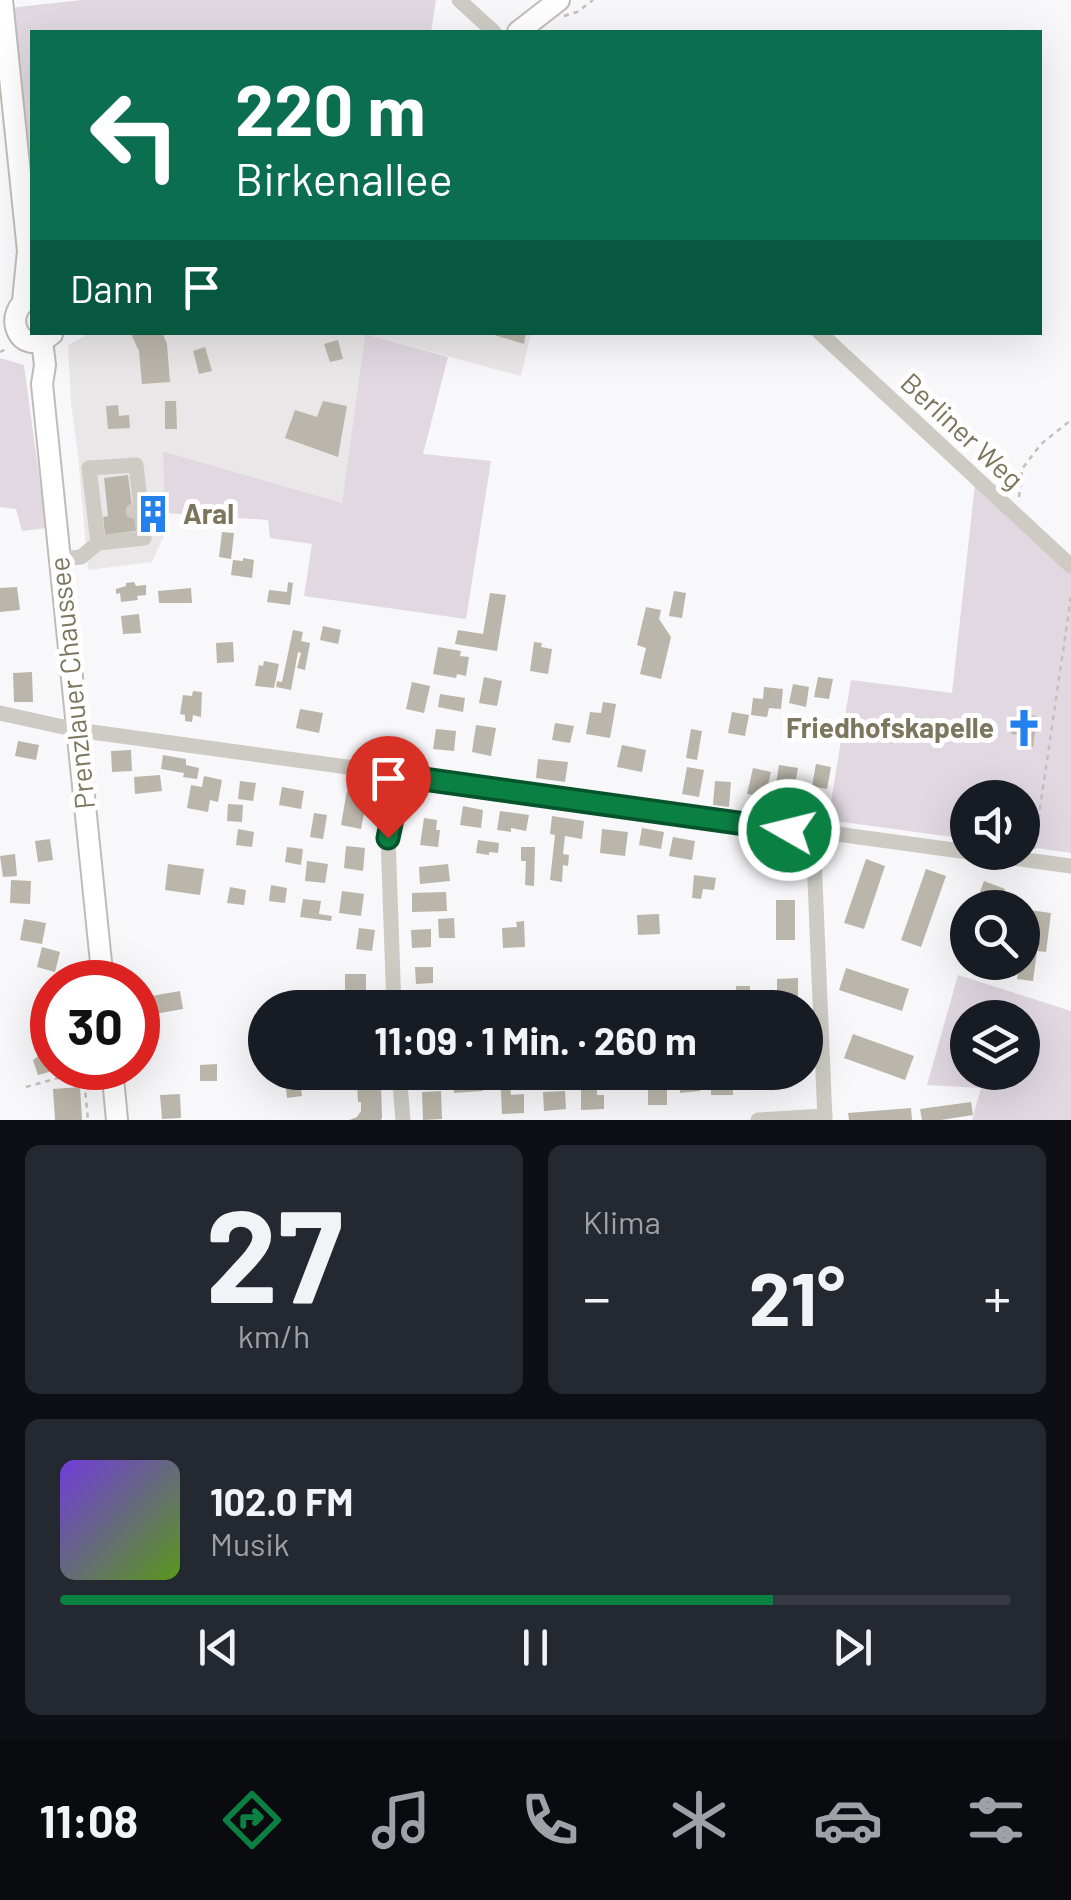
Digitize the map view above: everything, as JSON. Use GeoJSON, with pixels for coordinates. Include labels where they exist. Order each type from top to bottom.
{"type":"FeatureCollection","features":[{"type":"Feature","properties":{"kind":"main road"},"geometry":{"type":"LineString","coordinates":[[2,0],[30,258],[28,299],[13,312],[20,336]]}},
{"type":"Feature","properties":{"kind":"main road"},"geometry":{"type":"LineString","coordinates":[[521,30],[559,0]]}},
{"type":"Feature","properties":{"kind":"main road","name":"Prenzlauer Chaussee"},"geometry":{"type":"LineString","coordinates":[[20,336],[45,364],[42,384],[101,960]]}},
{"type":"Feature","properties":{"kind":"main road"},"geometry":{"type":"LineString","coordinates":[[114,1090],[117,1120]]}},
{"type":"Feature","properties":{"kind":"street"},"geometry":{"type":"LineString","coordinates":[[459,0],[492,30]]}},
{"type":"Feature","properties":{"kind":"street","name":"Berliner Weg"},"geometry":{"type":"LineString","coordinates":[[822,335],[1071,566]]}},
{"type":"Feature","properties":{"kind":"street"},"geometry":{"type":"LineString","coordinates":[[59,559],[81,557],[98,543],[144,538],[137,510],[136,464],[90,468],[98,543]]}},
{"type":"Feature","properties":{"kind":"street"},"geometry":{"type":"LineString","coordinates":[[0,714],[77,730],[950,850]]}},
{"type":"Feature","properties":{"kind":"street"},"geometry":{"type":"LineString","coordinates":[[388,774],[393,990]]}},
{"type":"Feature","properties":{"kind":"street"},"geometry":{"type":"LineString","coordinates":[[758,1120],[825,1118],[812,833]]}},
{"type":"Feature","properties":{"kind":"street"},"geometry":{"type":"LineString","coordinates":[[1040,861],[1071,866]]}},
{"type":"Feature","properties":{"kind":"street"},"geometry":{"type":"LineString","coordinates":[[400,1090],[403,1120]]}},
{"type":"Feature","properties":{"kind":"path"},"geometry":{"type":"LineString","coordinates":[[580,0],[588,4],[593,0]]}},
{"type":"Feature","properties":{"kind":"path"},"geometry":{"type":"LineString","coordinates":[[0,352],[20,336]]}},
{"type":"Feature","properties":{"kind":"path"},"geometry":{"type":"LineString","coordinates":[[1009,509],[1019,499],[1022,468],[1041,444],[1071,420]]}},
{"type":"Feature","properties":{"kind":"path"},"geometry":{"type":"LineString","coordinates":[[1040,806],[1071,597]]}},
{"type":"Feature","properties":{"kind":"path"},"geometry":{"type":"LineString","coordinates":[[26,1087],[30,1086]]}},
{"type":"Feature","properties":{"kind":"path"},"geometry":{"type":"LineString","coordinates":[[85,1090],[88,1120]]}},
{"type":"Feature","properties":{"kind":"shaded area"},"geometry":{"type":"Polygon","coordinates":[[[82,0],[436,0],[431,30],[30,30],[30,203],[9,8],[82,0]]]}},
{"type":"Feature","properties":{"kind":"shaded area"},"geometry":{"type":"Polygon","coordinates":[[[86,335],[365,335],[342,503],[164,451],[166,531],[152,562],[88,570],[68,345],[86,335]]]}},
{"type":"Feature","properties":{"kind":"shaded area"},"geometry":{"type":"Polygon","coordinates":[[[365,335],[448,357],[423,454],[491,461],[466,619],[304,596],[312,544],[270,538],[268,520],[165,513],[163,451],[342,503],[365,335]]]}},
{"type":"Feature","properties":{"kind":"shaded area"},"geometry":{"type":"Polygon","coordinates":[[[369,335],[531,335],[521,376],[369,335]]]}},
{"type":"Feature","properties":{"kind":"shaded area"},"geometry":{"type":"Polygon","coordinates":[[[0,358],[24,365],[46,528],[22,531],[16,509],[0,507],[0,358]]]}},
{"type":"Feature","properties":{"kind":"shaded area"},"geometry":{"type":"Polygon","coordinates":[[[975,484],[1071,571],[1071,853],[1040,848],[1040,780],[950,780],[950,837],[828,820],[851,680],[952,693],[975,484]]]}},
{"type":"Feature","properties":{"kind":"shaded area"},"geometry":{"type":"Polygon","coordinates":[[[957,980],[974,980],[1036,1000],[951,1000],[957,980]]]}},
{"type":"Feature","properties":{"kind":"shaded area"},"geometry":{"type":"Polygon","coordinates":[[[1040,1001],[1071,1011],[1071,1120],[972,1120],[980,1090],[1040,1090],[1040,1001]]]}},
{"type":"Feature","properties":{"kind":"shaded area"},"geometry":{"type":"Polygon","coordinates":[[[950,1003],[950,1086],[927,1085],[950,1003]]]}},
{"type":"Feature","properties":{"kind":"building"},"geometry":{"type":"Polygon","coordinates":[[[131,335],[163,335],[170,382],[142,384],[139,351],[131,335]]]}},
{"type":"Feature","properties":{"kind":"building"},"geometry":{"type":"Polygon","coordinates":[[[495,335],[526,335],[524,344],[495,335]]]}},
{"type":"Feature","properties":{"kind":"building"},"geometry":{"type":"Polygon","coordinates":[[[338,340],[343,359],[330,362],[324,344],[338,340]]]}},
{"type":"Feature","properties":{"kind":"building"},"geometry":{"type":"Polygon","coordinates":[[[205,347],[212,371],[199,374],[193,351],[205,347]]]}},
{"type":"Feature","properties":{"kind":"building"},"geometry":{"type":"Polygon","coordinates":[[[165,401],[176,401],[177,429],[165,429],[165,401]]]}},
{"type":"Feature","properties":{"kind":"building"},"geometry":{"type":"Polygon","coordinates":[[[323,401],[347,406],[338,457],[285,438],[295,410],[317,417],[323,401]]]}},
{"type":"Feature","properties":{"kind":"building"},"geometry":{"type":"Polygon","coordinates":[[[118,405],[119,416],[129,415],[130,428],[108,429],[106,406],[118,405]]]}},
{"type":"Feature","properties":{"kind":"building"},"geometry":{"type":"Polygon","coordinates":[[[128,475],[133,514],[142,530],[105,535],[103,517],[108,516],[104,478],[128,475]]]}},
{"type":"Feature","properties":{"kind":"building"},"geometry":{"type":"Polygon","coordinates":[[[222,532],[234,533],[231,559],[219,557],[222,532]]]}},
{"type":"Feature","properties":{"kind":"building"},"geometry":{"type":"Polygon","coordinates":[[[233,560],[254,560],[252,578],[231,575],[233,560]]]}},
{"type":"Feature","properties":{"kind":"building"},"geometry":{"type":"Polygon","coordinates":[[[134,582],[136,586],[146,585],[146,595],[121,602],[116,589],[134,582]]]}},
{"type":"Feature","properties":{"kind":"building"},"geometry":{"type":"Polygon","coordinates":[[[288,582],[293,583],[290,605],[267,602],[269,590],[287,592],[288,582]]]}},
{"type":"Feature","properties":{"kind":"building"},"geometry":{"type":"Polygon","coordinates":[[[17,587],[20,610],[0,612],[0,588],[17,587]]]}},
{"type":"Feature","properties":{"kind":"building"},"geometry":{"type":"Polygon","coordinates":[[[191,588],[192,603],[159,603],[158,591],[191,588]]]}},
{"type":"Feature","properties":{"kind":"building"},"geometry":{"type":"Polygon","coordinates":[[[674,591],[686,593],[682,618],[669,616],[674,591]]]}},
{"type":"Feature","properties":{"kind":"building"},"geometry":{"type":"Polygon","coordinates":[[[490,593],[506,595],[497,651],[455,644],[458,630],[483,634],[490,593]]]}},
{"type":"Feature","properties":{"kind":"building"},"geometry":{"type":"Polygon","coordinates":[[[646,607],[661,610],[659,619],[671,637],[661,679],[640,674],[646,648],[637,645],[646,607]]]}},
{"type":"Feature","properties":{"kind":"building"},"geometry":{"type":"Polygon","coordinates":[[[139,614],[141,633],[123,634],[121,616],[139,614]]]}},
{"type":"Feature","properties":{"kind":"building"},"geometry":{"type":"Polygon","coordinates":[[[323,626],[341,630],[338,644],[320,640],[323,626]]]}},
{"type":"Feature","properties":{"kind":"building"},"geometry":{"type":"Polygon","coordinates":[[[293,630],[303,632],[301,641],[310,643],[305,670],[297,668],[301,653],[298,652],[291,690],[276,687],[277,681],[282,682],[293,630]]]}},
{"type":"Feature","properties":{"kind":"building"},"geometry":{"type":"Polygon","coordinates":[[[233,642],[234,662],[217,663],[216,643],[233,642]]]}},
{"type":"Feature","properties":{"kind":"building"},"geometry":{"type":"Polygon","coordinates":[[[534,642],[552,649],[548,674],[530,671],[534,642]]]}},
{"type":"Feature","properties":{"kind":"building"},"geometry":{"type":"Polygon","coordinates":[[[438,647],[461,651],[460,656],[469,657],[466,676],[433,674],[438,647]]]}},
{"type":"Feature","properties":{"kind":"building"},"geometry":{"type":"Polygon","coordinates":[[[264,661],[279,664],[274,688],[255,686],[259,665],[263,666],[264,661]]]}},
{"type":"Feature","properties":{"kind":"building"},"geometry":{"type":"Polygon","coordinates":[[[32,672],[33,702],[14,702],[13,673],[32,672]]]}},
{"type":"Feature","properties":{"kind":"building"},"geometry":{"type":"Polygon","coordinates":[[[484,677],[502,681],[497,706],[479,703],[484,677]]]}},
{"type":"Feature","properties":{"kind":"building"},"geometry":{"type":"Polygon","coordinates":[[[818,677],[833,679],[829,699],[814,697],[818,677]]]}},
{"type":"Feature","properties":{"kind":"building"},"geometry":{"type":"Polygon","coordinates":[[[412,682],[430,686],[424,713],[406,709],[412,682]]]}},
{"type":"Feature","properties":{"kind":"building"},"geometry":{"type":"Polygon","coordinates":[[[793,684],[809,687],[806,707],[789,703],[793,684]]]}},
{"type":"Feature","properties":{"kind":"building"},"geometry":{"type":"Polygon","coordinates":[[[764,687],[783,689],[781,709],[769,708],[767,717],[751,715],[753,698],[763,699],[764,687]]]}},
{"type":"Feature","properties":{"kind":"building"},"geometry":{"type":"Polygon","coordinates":[[[193,691],[202,692],[201,717],[193,715],[192,722],[185,721],[185,715],[180,714],[183,695],[192,696],[193,691]]]}},
{"type":"Feature","properties":{"kind":"building"},"geometry":{"type":"Polygon","coordinates":[[[440,694],[465,698],[463,712],[438,707],[440,694]]]}},
{"type":"Feature","properties":{"kind":"building"},"geometry":{"type":"Polygon","coordinates":[[[603,702],[616,704],[610,738],[586,734],[590,712],[601,713],[603,702]]]}},
{"type":"Feature","properties":{"kind":"building"},"geometry":{"type":"Polygon","coordinates":[[[300,709],[323,713],[319,733],[296,728],[300,709]]]}},
{"type":"Feature","properties":{"kind":"building"},"geometry":{"type":"Polygon","coordinates":[[[732,712],[749,715],[745,736],[728,733],[732,712]]]}},
{"type":"Feature","properties":{"kind":"building","name":"Friedhofskapelle"},"geometry":{"type":"Polygon","coordinates":[[[1023,714],[1037,716],[1033,747],[1018,745],[1020,735],[1011,734],[1013,721],[1021,722],[1023,714]]]}},
{"type":"Feature","properties":{"kind":"building"},"geometry":{"type":"Polygon","coordinates":[[[555,723],[574,726],[570,743],[552,740],[555,723]]]}},
{"type":"Feature","properties":{"kind":"building"},"geometry":{"type":"Polygon","coordinates":[[[476,725],[496,728],[491,756],[472,752],[476,725]]]}},
{"type":"Feature","properties":{"kind":"building"},"geometry":{"type":"Polygon","coordinates":[[[436,729],[456,731],[454,751],[433,749],[436,729]]]}},
{"type":"Feature","properties":{"kind":"building"},"geometry":{"type":"Polygon","coordinates":[[[691,729],[702,731],[697,760],[686,758],[691,729]]]}},
{"type":"Feature","properties":{"kind":"building"},"geometry":{"type":"Polygon","coordinates":[[[18,741],[39,745],[36,760],[15,756],[18,741]]]}},
{"type":"Feature","properties":{"kind":"building"},"geometry":{"type":"Polygon","coordinates":[[[622,745],[646,750],[642,772],[617,767],[622,745]]]}},
{"type":"Feature","properties":{"kind":"building"},"geometry":{"type":"Polygon","coordinates":[[[131,750],[132,771],[112,772],[111,751],[131,750]]]}},
{"type":"Feature","properties":{"kind":"building"},"geometry":{"type":"Polygon","coordinates":[[[163,755],[186,759],[186,765],[199,768],[197,779],[161,769],[163,755]]]}},
{"type":"Feature","properties":{"kind":"building"},"geometry":{"type":"Polygon","coordinates":[[[538,759],[568,762],[565,782],[536,778],[538,759]]]}},
{"type":"Feature","properties":{"kind":"building"},"geometry":{"type":"Polygon","coordinates":[[[816,764],[831,767],[827,789],[812,786],[816,764]]]}},
{"type":"Feature","properties":{"kind":"building"},"geometry":{"type":"Polygon","coordinates":[[[779,765],[798,768],[792,800],[774,797],[779,765]]]}},
{"type":"Feature","properties":{"kind":"building"},"geometry":{"type":"Polygon","coordinates":[[[687,767],[704,770],[699,797],[682,794],[687,767]]]}},
{"type":"Feature","properties":{"kind":"building"},"geometry":{"type":"Polygon","coordinates":[[[753,768],[771,772],[765,797],[747,794],[753,768]]]}},
{"type":"Feature","properties":{"kind":"building"},"geometry":{"type":"Polygon","coordinates":[[[160,775],[162,791],[135,794],[134,777],[160,775]]]}},
{"type":"Feature","properties":{"kind":"building"},"geometry":{"type":"Polygon","coordinates":[[[204,776],[222,780],[218,802],[210,800],[208,812],[187,808],[191,785],[202,787],[204,776]]]}},
{"type":"Feature","properties":{"kind":"building"},"geometry":{"type":"Polygon","coordinates":[[[240,781],[256,783],[253,801],[238,799],[240,781]]]}},
{"type":"Feature","properties":{"kind":"building"},"geometry":{"type":"Polygon","coordinates":[[[715,781],[731,782],[729,807],[713,805],[715,781]]]}},
{"type":"Feature","properties":{"kind":"building"},"geometry":{"type":"Polygon","coordinates":[[[282,787],[304,791],[301,809],[279,805],[282,787]]]}},
{"type":"Feature","properties":{"kind":"building"},"geometry":{"type":"Polygon","coordinates":[[[347,790],[368,794],[361,829],[341,825],[347,790]]]}},
{"type":"Feature","properties":{"kind":"building"},"geometry":{"type":"Polygon","coordinates":[[[228,804],[243,805],[242,822],[227,821],[228,804]]]}},
{"type":"Feature","properties":{"kind":"building"},"geometry":{"type":"Polygon","coordinates":[[[463,806],[483,810],[481,828],[460,825],[463,806]]]}},
{"type":"Feature","properties":{"kind":"building"},"geometry":{"type":"Polygon","coordinates":[[[500,811],[529,815],[526,831],[497,830],[500,811]]]}},
{"type":"Feature","properties":{"kind":"building"},"geometry":{"type":"Polygon","coordinates":[[[314,813],[327,815],[323,839],[310,837],[314,813]]]}},
{"type":"Feature","properties":{"kind":"building"},"geometry":{"type":"Polygon","coordinates":[[[552,816],[584,821],[582,839],[565,836],[563,854],[569,855],[568,866],[563,865],[562,882],[550,880],[555,835],[550,834],[552,816]]]}},
{"type":"Feature","properties":{"kind":"building"},"geometry":{"type":"Polygon","coordinates":[[[424,818],[437,820],[438,847],[420,845],[424,818]]]}},
{"type":"Feature","properties":{"kind":"building"},"geometry":{"type":"Polygon","coordinates":[[[642,828],[664,832],[661,849],[639,845],[642,828]]]}},
{"type":"Feature","properties":{"kind":"building"},"geometry":{"type":"Polygon","coordinates":[[[238,829],[254,832],[252,847],[236,845],[238,829]]]}},
{"type":"Feature","properties":{"kind":"building"},"geometry":{"type":"Polygon","coordinates":[[[602,829],[628,832],[625,856],[600,853],[602,829]]]}},
{"type":"Feature","properties":{"kind":"building"},"geometry":{"type":"Polygon","coordinates":[[[673,837],[695,841],[692,860],[669,856],[673,837]]]}},
{"type":"Feature","properties":{"kind":"building"},"geometry":{"type":"Polygon","coordinates":[[[50,839],[53,860],[38,862],[35,841],[50,839]]]}},
{"type":"Feature","properties":{"kind":"building"},"geometry":{"type":"Polygon","coordinates":[[[478,840],[499,843],[498,853],[476,853],[478,840]]]}},
{"type":"Feature","properties":{"kind":"building"},"geometry":{"type":"Polygon","coordinates":[[[346,846],[365,848],[363,871],[344,868],[346,846]]]}},
{"type":"Feature","properties":{"kind":"building"},"geometry":{"type":"Polygon","coordinates":[[[287,847],[303,849],[301,865],[285,862],[287,847]]]}},
{"type":"Feature","properties":{"kind":"building"},"geometry":{"type":"Polygon","coordinates":[[[521,847],[535,847],[534,886],[525,885],[526,861],[521,861],[521,847]]]}},
{"type":"Feature","properties":{"kind":"building"},"geometry":{"type":"Polygon","coordinates":[[[775,850],[792,850],[791,872],[775,872],[775,850]]]}},
{"type":"Feature","properties":{"kind":"building"},"geometry":{"type":"Polygon","coordinates":[[[15,854],[17,876],[3,877],[0,856],[15,854]]]}},
{"type":"Feature","properties":{"kind":"building"},"geometry":{"type":"Polygon","coordinates":[[[866,859],[885,866],[864,929],[844,923],[866,859]]]}},
{"type":"Feature","properties":{"kind":"building"},"geometry":{"type":"Polygon","coordinates":[[[307,861],[328,864],[325,883],[305,881],[307,861]]]}},
{"type":"Feature","properties":{"kind":"building"},"geometry":{"type":"Polygon","coordinates":[[[168,864],[204,869],[200,895],[165,890],[168,864]]]}},
{"type":"Feature","properties":{"kind":"building"},"geometry":{"type":"Polygon","coordinates":[[[448,864],[450,881],[420,884],[419,867],[448,864]]]}},
{"type":"Feature","properties":{"kind":"building"},"geometry":{"type":"Polygon","coordinates":[[[926,869],[946,876],[921,947],[901,940],[926,869]]]}},
{"type":"Feature","properties":{"kind":"building"},"geometry":{"type":"Polygon","coordinates":[[[694,875],[716,878],[714,890],[703,889],[701,899],[692,898],[694,875]]]}},
{"type":"Feature","properties":{"kind":"building"},"geometry":{"type":"Polygon","coordinates":[[[11,880],[31,881],[30,904],[10,903],[11,880]]]}},
{"type":"Feature","properties":{"kind":"building"},"geometry":{"type":"Polygon","coordinates":[[[984,881],[1005,889],[1005,890],[981,890],[984,881]]]}},
{"type":"Feature","properties":{"kind":"building"},"geometry":{"type":"Polygon","coordinates":[[[271,885],[287,888],[285,903],[269,901],[271,885]]]}},
{"type":"Feature","properties":{"kind":"building"},"geometry":{"type":"Polygon","coordinates":[[[230,887],[246,890],[244,905],[227,903],[230,887]]]}},
{"type":"Feature","properties":{"kind":"building"},"geometry":{"type":"Polygon","coordinates":[[[342,891],[364,894],[361,916],[339,913],[342,891]]]}},
{"type":"Feature","properties":{"kind":"building"},"geometry":{"type":"Polygon","coordinates":[[[446,892],[447,911],[412,912],[412,893],[446,892]]]}},
{"type":"Feature","properties":{"kind":"building"},"geometry":{"type":"Polygon","coordinates":[[[303,899],[321,901],[319,914],[332,916],[331,921],[300,917],[303,899]]]}},
{"type":"Feature","properties":{"kind":"building"},"geometry":{"type":"Polygon","coordinates":[[[776,900],[795,900],[795,940],[776,940],[776,900]]]}},
{"type":"Feature","properties":{"kind":"building"},"geometry":{"type":"Polygon","coordinates":[[[1040,911],[1051,913],[1046,952],[1040,951],[1040,911]]]}},
{"type":"Feature","properties":{"kind":"building"},"geometry":{"type":"Polygon","coordinates":[[[659,914],[660,934],[638,935],[637,915],[659,914]]]}},
{"type":"Feature","properties":{"kind":"building"},"geometry":{"type":"Polygon","coordinates":[[[454,918],[455,938],[439,938],[438,919],[454,918]]]}},
{"type":"Feature","properties":{"kind":"building"},"geometry":{"type":"Polygon","coordinates":[[[24,919],[46,923],[42,944],[20,940],[24,919]]]}},
{"type":"Feature","properties":{"kind":"building"},"geometry":{"type":"Polygon","coordinates":[[[524,921],[525,947],[503,948],[502,928],[517,927],[516,922],[524,921]]]}},
{"type":"Feature","properties":{"kind":"building"},"geometry":{"type":"Polygon","coordinates":[[[359,928],[375,930],[372,951],[356,949],[359,928]]]}},
{"type":"Feature","properties":{"kind":"building"},"geometry":{"type":"Polygon","coordinates":[[[431,929],[431,947],[412,948],[411,930],[431,929]]]}},
{"type":"Feature","properties":{"kind":"building"},"geometry":{"type":"Polygon","coordinates":[[[42,947],[60,952],[58,960],[39,960],[42,947]]]}},
{"type":"Feature","properties":{"kind":"building"},"geometry":{"type":"Polygon","coordinates":[[[415,967],[433,967],[433,983],[416,984],[415,967]]]}},
{"type":"Feature","properties":{"kind":"building"},"geometry":{"type":"Polygon","coordinates":[[[846,968],[909,989],[902,1011],[839,990],[846,968]]]}},
{"type":"Feature","properties":{"kind":"building"},"geometry":{"type":"Polygon","coordinates":[[[345,974],[366,974],[366,990],[345,990],[345,974]]]}},
{"type":"Feature","properties":{"kind":"building"},"geometry":{"type":"Polygon","coordinates":[[[798,978],[798,990],[777,990],[777,979],[798,978]]]}},
{"type":"Feature","properties":{"kind":"building"},"geometry":{"type":"Polygon","coordinates":[[[180,991],[183,1009],[160,1013],[160,995],[180,991]]]}},
{"type":"Feature","properties":{"kind":"building"},"geometry":{"type":"Polygon","coordinates":[[[853,1034],[914,1056],[905,1080],[844,1058],[853,1034]]]}},
{"type":"Feature","properties":{"kind":"building"},"geometry":{"type":"Polygon","coordinates":[[[217,1064],[217,1081],[200,1081],[200,1065],[217,1064]]]}},
{"type":"Feature","properties":{"kind":"building"},"geometry":{"type":"Polygon","coordinates":[[[53,1090],[80,1090],[82,1120],[55,1120],[53,1090]]]}},
{"type":"Feature","properties":{"kind":"building"},"geometry":{"type":"Polygon","coordinates":[[[286,1090],[301,1090],[302,1096],[287,1098],[286,1090]]]}},
{"type":"Feature","properties":{"kind":"building"},"geometry":{"type":"Polygon","coordinates":[[[357,1090],[381,1090],[381,1120],[349,1120],[361,1111],[357,1090]]]}},
{"type":"Feature","properties":{"kind":"building"},"geometry":{"type":"Polygon","coordinates":[[[501,1090],[511,1090],[511,1095],[524,1094],[524,1113],[502,1114],[501,1090]]]}},
{"type":"Feature","properties":{"kind":"building"},"geometry":{"type":"Polygon","coordinates":[[[581,1090],[597,1090],[597,1095],[604,1095],[604,1109],[581,1110],[581,1090]]]}},
{"type":"Feature","properties":{"kind":"building"},"geometry":{"type":"Polygon","coordinates":[[[648,1090],[667,1090],[667,1105],[648,1105],[648,1090]]]}},
{"type":"Feature","properties":{"kind":"building"},"geometry":{"type":"Polygon","coordinates":[[[711,1090],[733,1090],[733,1095],[711,1095],[711,1090]]]}},
{"type":"Feature","properties":{"kind":"building"},"geometry":{"type":"Polygon","coordinates":[[[441,1091],[442,1119],[423,1120],[422,1092],[441,1091]]]}},
{"type":"Feature","properties":{"kind":"building"},"geometry":{"type":"Polygon","coordinates":[[[565,1091],[566,1109],[544,1111],[543,1092],[565,1091]]]}},
{"type":"Feature","properties":{"kind":"building"},"geometry":{"type":"Polygon","coordinates":[[[180,1094],[181,1118],[162,1119],[160,1095],[180,1094]]]}},
{"type":"Feature","properties":{"kind":"building"},"geometry":{"type":"Polygon","coordinates":[[[971,1102],[973,1115],[922,1120],[920,1109],[971,1102]]]}},
{"type":"Feature","properties":{"kind":"building"},"geometry":{"type":"Polygon","coordinates":[[[911,1108],[912,1120],[849,1120],[848,1113],[911,1108]]]}},
{"type":"Feature","properties":{"kind":"place","name":"Aral"},"geometry":{"type":"Point","coordinates":[153,514]}},
{"type":"Feature","properties":{"kind":"place","name":"Friedhofskapelle"},"geometry":{"type":"Point","coordinates":[1024,728]}},
{"type":"Feature","properties":{"kind":"route"},"geometry":{"type":"LineString","coordinates":[[388,838],[392,819],[388,774],[789,830]]}}]}
